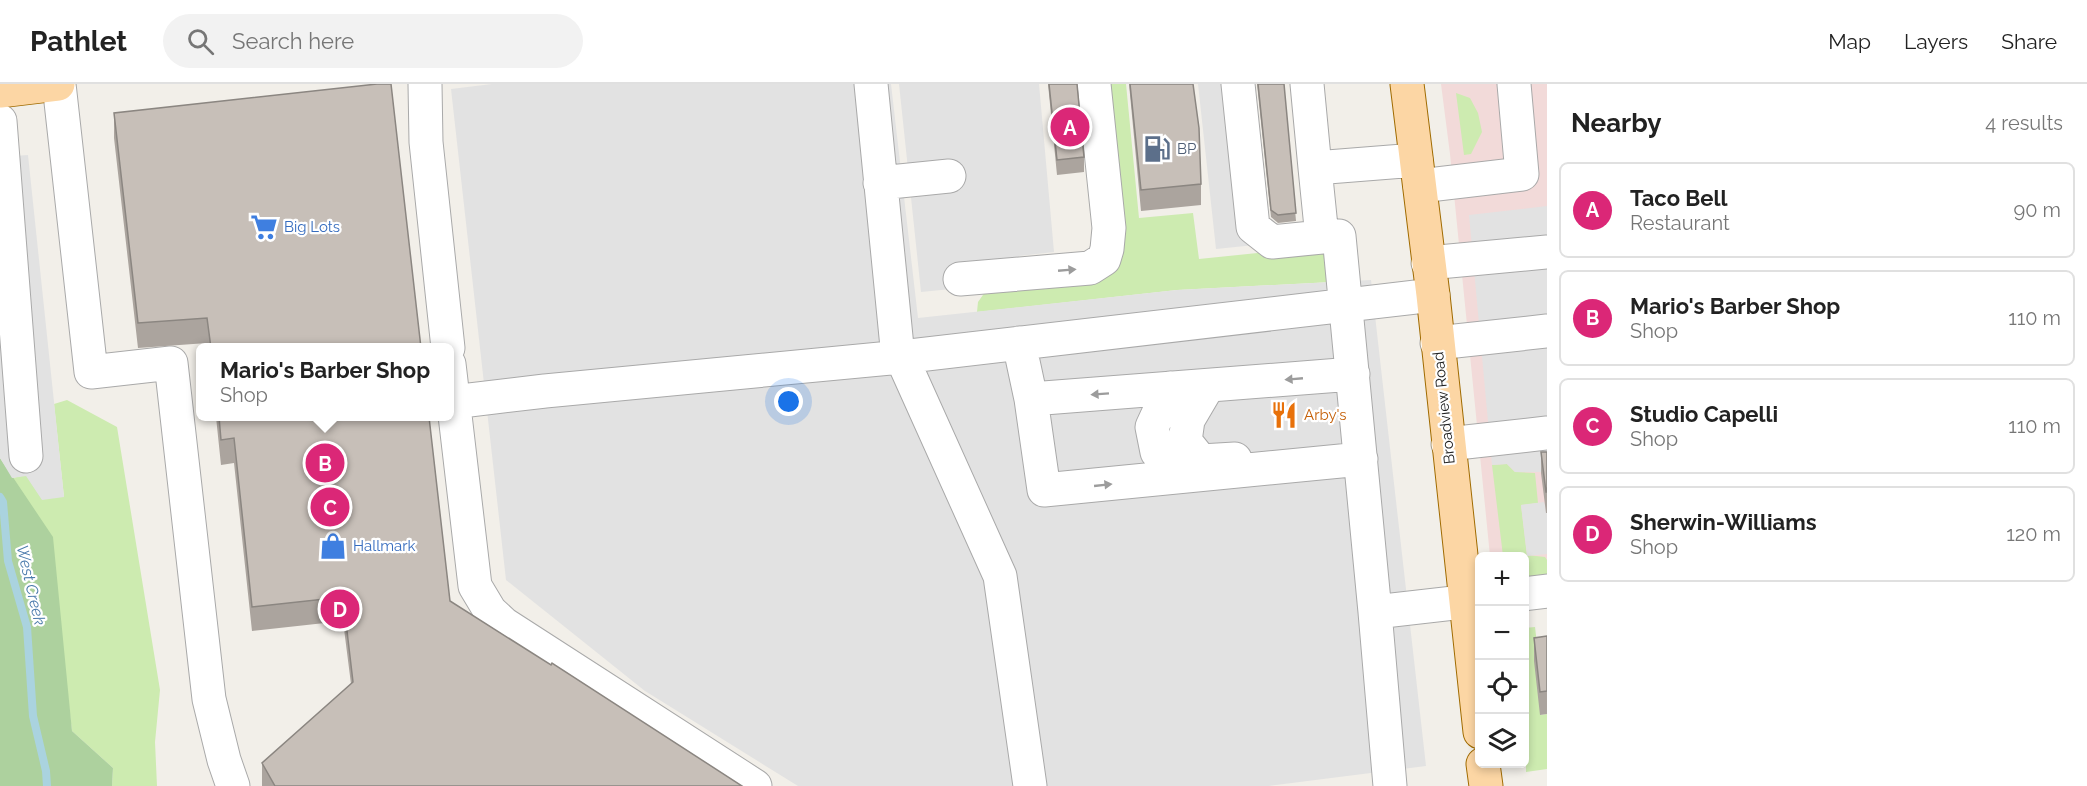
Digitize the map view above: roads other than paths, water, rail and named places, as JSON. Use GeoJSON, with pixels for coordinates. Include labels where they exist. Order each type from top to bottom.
{"type":"FeatureCollection","features":[{"type":"Feature","properties":{"kind":"main road"},"geometry":{"type":"LineString","coordinates":[[10,88],[58,84]]}},
{"type":"Feature","properties":{"kind":"main road","name":"Broadview Road"},"geometry":{"type":"LineString","coordinates":[[1407,84],[1428,263],[1434,295],[1448,444],[1472,601],[1478,714]]}},
{"type":"Feature","properties":{"kind":"main road"},"geometry":{"type":"LineString","coordinates":[[1484,768],[1486,786]]}},
{"type":"Feature","properties":{"kind":"street"},"geometry":{"type":"LineString","coordinates":[[58,84],[91,372],[171,363],[209,699],[233,786]]}},
{"type":"Feature","properties":{"kind":"street"},"geometry":{"type":"LineString","coordinates":[[425,84],[426,142],[447,343]]}},
{"type":"Feature","properties":{"kind":"street"},"geometry":{"type":"LineString","coordinates":[[870,84],[895,329],[901,357],[1000,576],[1030,786]]}},
{"type":"Feature","properties":{"kind":"street"},"geometry":{"type":"LineString","coordinates":[[960,279],[1090,268],[1104,259],[1109,228],[1094,84]]}},
{"type":"Feature","properties":{"kind":"street"},"geometry":{"type":"LineString","coordinates":[[1238,84],[1253,228],[1272,242],[1340,236],[1390,786]]}},
{"type":"Feature","properties":{"kind":"street"},"geometry":{"type":"LineString","coordinates":[[1307,84],[1322,237]]}},
{"type":"Feature","properties":{"kind":"street"},"geometry":{"type":"LineString","coordinates":[[1315,168],[1418,173],[1522,174],[1534,154],[1514,84]]}},
{"type":"Feature","properties":{"kind":"street"},"geometry":{"type":"LineString","coordinates":[[0,121],[26,456]]}},
{"type":"Feature","properties":{"kind":"street"},"geometry":{"type":"LineString","coordinates":[[880,183],[949,176]]}},
{"type":"Feature","properties":{"kind":"street"},"geometry":{"type":"LineString","coordinates":[[1428,263],[1547,252]]}},
{"type":"Feature","properties":{"kind":"street"},"geometry":{"type":"LineString","coordinates":[[454,402],[901,357],[1434,295]]}},
{"type":"Feature","properties":{"kind":"street"},"geometry":{"type":"LineString","coordinates":[[1437,343],[1547,332]]}},
{"type":"Feature","properties":{"kind":"street"},"geometry":{"type":"LineString","coordinates":[[1019,343],[1031,399],[1044,490],[1360,459]]}},
{"type":"Feature","properties":{"kind":"street"},"geometry":{"type":"LineString","coordinates":[[1031,399],[1353,374]]}},
{"type":"Feature","properties":{"kind":"street"},"geometry":{"type":"LineString","coordinates":[[1201,461],[1185,441],[1188,420],[1208,386]]}},
{"type":"Feature","properties":{"kind":"street"},"geometry":{"type":"LineString","coordinates":[[1157,389],[1152,427],[1157,452],[1173,465],[1291,455],[1313,465]]}},
{"type":"Feature","properties":{"kind":"street"},"geometry":{"type":"LineString","coordinates":[[1150,480],[1139,453],[1135,430],[1157,389]]}},
{"type":"Feature","properties":{"kind":"street"},"geometry":{"type":"LineString","coordinates":[[454,410],[475,586],[490,611],[504,624],[755,786]]}},
{"type":"Feature","properties":{"kind":"street"},"geometry":{"type":"LineString","coordinates":[[1448,444],[1547,433]]}},
{"type":"Feature","properties":{"kind":"street"},"geometry":{"type":"LineString","coordinates":[[1529,593],[1547,591]]}},
{"type":"Feature","properties":{"kind":"street"},"geometry":{"type":"LineString","coordinates":[[1375,612],[1472,601]]}},
{"type":"Feature","properties":{"kind":"waterway","name":"West Creek"},"geometry":{"type":"LineString","coordinates":[[0,497],[3,502],[8,561],[27,627],[33,716],[46,771],[47,786]]}},
{"type":"Feature","properties":{"kind":"place","name":"Taco Bell"},"geometry":{"type":"Point","coordinates":[1070,127]}},
{"type":"Feature","properties":{"kind":"place","name":"BP"},"geometry":{"type":"Point","coordinates":[1157,149]}},
{"type":"Feature","properties":{"kind":"place","name":"Big Lots"},"geometry":{"type":"Point","coordinates":[264,227]}},
{"type":"Feature","properties":{"kind":"place","name":"Arby's"},"geometry":{"type":"Point","coordinates":[1284,415]}},
{"type":"Feature","properties":{"kind":"place","name":"Mario's Barber Shop"},"geometry":{"type":"Point","coordinates":[325,463]}},
{"type":"Feature","properties":{"kind":"place","name":"Studio Capelli"},"geometry":{"type":"Point","coordinates":[330,507]}},
{"type":"Feature","properties":{"kind":"place","name":"Hallmark"},"geometry":{"type":"Point","coordinates":[333,546]}},
{"type":"Feature","properties":{"kind":"place","name":"Sherwin-Williams"},"geometry":{"type":"Point","coordinates":[340,609]}}]}
